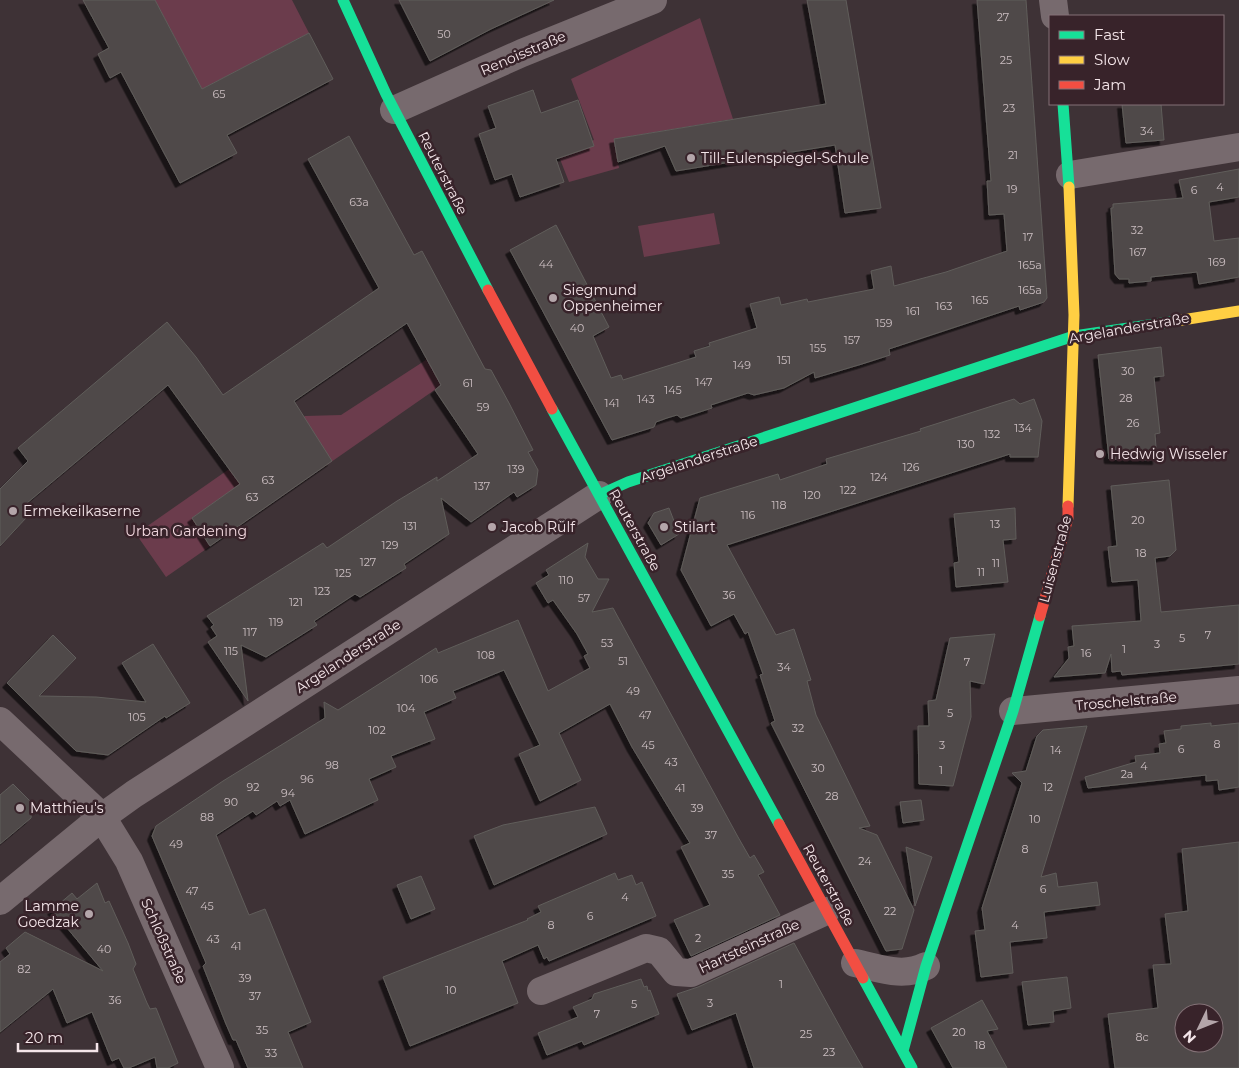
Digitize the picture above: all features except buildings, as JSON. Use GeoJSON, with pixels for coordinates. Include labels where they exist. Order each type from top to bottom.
{"type":"FeatureCollection","features":[{"type":"Feature","properties":{"kind":"street","name":"Reuterstraße"},"geometry":{"type":"LineString","coordinates":[[343,0],[394,110],[487,289],[912,1068]]}},
{"type":"Feature","properties":{"kind":"street","name":"Renoisstraße"},"geometry":{"type":"LineString","coordinates":[[394,110],[522,53],[653,0]]}},
{"type":"Feature","properties":{"kind":"street"},"geometry":{"type":"LineString","coordinates":[[1053,0],[1055,15]]}},
{"type":"Feature","properties":{"kind":"street","name":"Luisenstraße"},"geometry":{"type":"LineString","coordinates":[[903,1051],[915,1013],[926,966],[1013,711],[1068,518],[1074,336],[1070,175],[1063,105]]}},
{"type":"Feature","properties":{"kind":"street"},"geometry":{"type":"LineString","coordinates":[[1070,175],[1239,147]]}},
{"type":"Feature","properties":{"kind":"street","name":"Argelanderstraße"},"geometry":{"type":"LineString","coordinates":[[0,902],[102,818],[142,789],[599,495],[635,479],[1074,336],[1239,310]]}},
{"type":"Feature","properties":{"kind":"street","name":"Troschelstraße"},"geometry":{"type":"LineString","coordinates":[[1013,711],[1239,690]]}},
{"type":"Feature","properties":{"kind":"street","name":"Schloßstraße"},"geometry":{"type":"LineString","coordinates":[[0,721],[102,818],[129,861],[220,1068]]}},
{"type":"Feature","properties":{"kind":"street","name":"Hartsteinstraße"},"geometry":{"type":"LineString","coordinates":[[541,991],[646,948],[659,951],[676,972],[683,974],[691,973],[826,911]]}},
{"type":"Feature","properties":{"kind":"street"},"geometry":{"type":"LineString","coordinates":[[855,964],[903,973],[915,972],[926,966]]}},
{"type":"Feature","properties":{"kind":"green space"},"geometry":{"type":"Polygon","coordinates":[[[155,0],[292,0],[309,33],[202,89],[155,0]]]}},
{"type":"Feature","properties":{"kind":"green space"},"geometry":{"type":"Polygon","coordinates":[[[700,18],[733,119],[614,139],[619,168],[569,182],[558,154],[594,140],[571,79],[700,18]]]}},
{"type":"Feature","properties":{"kind":"green space"},"geometry":{"type":"Polygon","coordinates":[[[714,213],[720,244],[644,257],[638,226],[714,213]]]}},
{"type":"Feature","properties":{"kind":"green space","name":"Urban Gardening"},"geometry":{"type":"Polygon","coordinates":[[[466,334],[479,359],[166,577],[136,534],[305,416],[341,415],[466,334]]]}},
{"type":"Feature","properties":{"kind":"traffic: fast"},"geometry":{"type":"LineString","coordinates":[[343,0],[386,94],[488,290]]}},
{"type":"Feature","properties":{"kind":"traffic: fast"},"geometry":{"type":"LineString","coordinates":[[1063,105],[1069,187]]}},
{"type":"Feature","properties":{"kind":"traffic: fast"},"geometry":{"type":"LineString","coordinates":[[599,495],[628,482],[1074,336],[1176,321]]}},
{"type":"Feature","properties":{"kind":"traffic: fast"},"geometry":{"type":"LineString","coordinates":[[552,409],[779,824]]}},
{"type":"Feature","properties":{"kind":"traffic: fast"},"geometry":{"type":"LineString","coordinates":[[903,1051],[926,966],[1013,711],[1040,616]]}},
{"type":"Feature","properties":{"kind":"traffic: fast"},"geometry":{"type":"LineString","coordinates":[[863,978],[912,1068]]}},
{"type":"Feature","properties":{"kind":"traffic: slow"},"geometry":{"type":"LineString","coordinates":[[1068,506],[1074,315],[1069,187]]}},
{"type":"Feature","properties":{"kind":"traffic: slow"},"geometry":{"type":"LineString","coordinates":[[1176,321],[1239,311]]}},
{"type":"Feature","properties":{"kind":"traffic: jam"},"geometry":{"type":"LineString","coordinates":[[488,290],[552,409]]}},
{"type":"Feature","properties":{"kind":"traffic: jam"},"geometry":{"type":"LineString","coordinates":[[1040,616],[1068,518],[1068,506]]}},
{"type":"Feature","properties":{"kind":"traffic: jam"},"geometry":{"type":"LineString","coordinates":[[779,824],[863,978]]}},
{"type":"Feature","properties":{"kind":"place","name":"Till-Eulenspiegel-Schule"},"geometry":{"type":"Point","coordinates":[691,158]}},
{"type":"Feature","properties":{"kind":"place","name":"Siegmund Oppenheimer"},"geometry":{"type":"Point","coordinates":[553,298]}},
{"type":"Feature","properties":{"kind":"place","name":"Hedwig Wisseler"},"geometry":{"type":"Point","coordinates":[1100,454]}},
{"type":"Feature","properties":{"kind":"place","name":"Ermekeilkaserne"},"geometry":{"type":"Point","coordinates":[13,511]}},
{"type":"Feature","properties":{"kind":"place","name":"Jacob Rülf"},"geometry":{"type":"Point","coordinates":[492,527]}},
{"type":"Feature","properties":{"kind":"place","name":"Stilart"},"geometry":{"type":"Point","coordinates":[664,527]}},
{"type":"Feature","properties":{"kind":"place","name":"Matthieu's"},"geometry":{"type":"Point","coordinates":[20,808]}},
{"type":"Feature","properties":{"kind":"place","name":"Lamme Goedzak"},"geometry":{"type":"Point","coordinates":[89,914]}}]}
